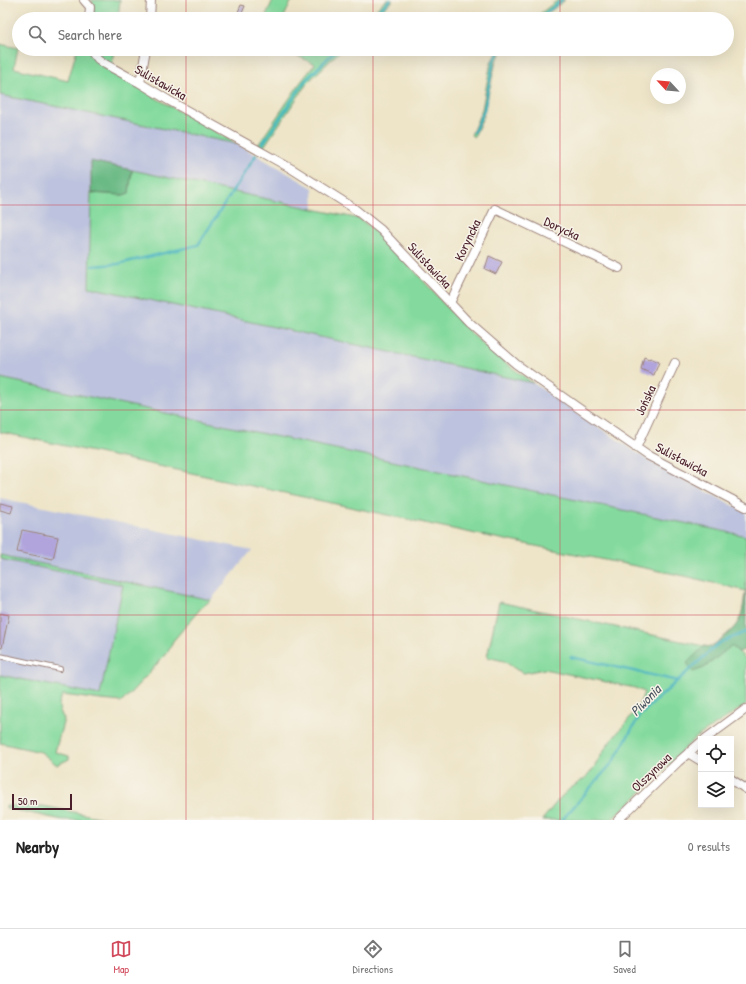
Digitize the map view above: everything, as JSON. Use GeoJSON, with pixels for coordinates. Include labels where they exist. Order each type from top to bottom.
{"type":"FeatureCollection","features":[{"type":"Feature","properties":{"kind":"street"},"geometry":{"type":"LineString","coordinates":[[84,0],[90,6],[90,12]]}},
{"type":"Feature","properties":{"kind":"street"},"geometry":{"type":"LineString","coordinates":[[150,12],[151,0]]}},
{"type":"Feature","properties":{"kind":"street","name":"Sulisławicka"},"geometry":{"type":"LineString","coordinates":[[96,56],[105,64],[292,169],[352,207],[381,230],[485,338],[516,364],[636,448],[746,507]]}},
{"type":"Feature","properties":{"kind":"street"},"geometry":{"type":"LineString","coordinates":[[140,83],[145,56]]}},
{"type":"Feature","properties":{"kind":"street","name":"Koryncka"},"geometry":{"type":"LineString","coordinates":[[450,303],[495,210]]}},
{"type":"Feature","properties":{"kind":"street","name":"Dorycka"},"geometry":{"type":"LineString","coordinates":[[495,210],[619,268]]}},
{"type":"Feature","properties":{"kind":"street","name":"Jońska"},"geometry":{"type":"LineString","coordinates":[[636,448],[675,363]]}},
{"type":"Feature","properties":{"kind":"street"},"geometry":{"type":"LineString","coordinates":[[709,736],[746,710]]}},
{"type":"Feature","properties":{"kind":"street","name":"Olszynowa"},"geometry":{"type":"LineString","coordinates":[[618,820],[688,752],[698,744]]}},
{"type":"Feature","properties":{"kind":"street"},"geometry":{"type":"LineString","coordinates":[[688,752],[698,759]]}},
{"type":"Feature","properties":{"kind":"street"},"geometry":{"type":"LineString","coordinates":[[734,781],[746,789]]}},
{"type":"Feature","properties":{"kind":"lane"},"geometry":{"type":"LineString","coordinates":[[0,656],[60,669]]}},
{"type":"Feature","properties":{"kind":"shaded area"},"geometry":{"type":"Polygon","coordinates":[[[0,95],[237,144],[313,188],[314,209],[90,161],[89,287],[533,383],[652,463],[746,512],[746,536],[0,378],[0,95]]]}},
{"type":"Feature","properties":{"kind":"shaded area"},"geometry":{"type":"Polygon","coordinates":[[[0,498],[252,550],[211,600],[0,555],[0,498]]]}},
{"type":"Feature","properties":{"kind":"shaded area"},"geometry":{"type":"Polygon","coordinates":[[[0,559],[123,585],[100,695],[0,675],[0,559]]]}},
{"type":"Feature","properties":{"kind":"green space"},"geometry":{"type":"Polygon","coordinates":[[[91,0],[120,0],[119,12],[94,12],[93,2],[91,0]]]}},
{"type":"Feature","properties":{"kind":"green space"},"geometry":{"type":"Polygon","coordinates":[[[273,0],[292,0],[286,12],[267,12],[273,0]]]}},
{"type":"Feature","properties":{"kind":"green space"},"geometry":{"type":"Polygon","coordinates":[[[386,0],[393,0],[380,12],[373,12],[386,0]]]}},
{"type":"Feature","properties":{"kind":"green space"},"geometry":{"type":"Polygon","coordinates":[[[558,0],[565,0],[549,12],[542,12],[558,0]]]}},
{"type":"Feature","properties":{"kind":"green space"},"geometry":{"type":"Polygon","coordinates":[[[0,44],[12,47],[12,56],[16,56],[14,68],[68,81],[75,56],[96,56],[156,98],[237,144],[0,95],[0,44]]]}},
{"type":"Feature","properties":{"kind":"green space"},"geometry":{"type":"Polygon","coordinates":[[[100,56],[113,56],[112,64],[100,56]]]}},
{"type":"Feature","properties":{"kind":"green space"},"geometry":{"type":"Polygon","coordinates":[[[297,56],[335,56],[308,82],[263,148],[258,145],[300,83],[315,64],[297,56]]]}},
{"type":"Feature","properties":{"kind":"green space"},"geometry":{"type":"Polygon","coordinates":[[[495,56],[499,56],[496,61],[483,117],[474,137],[471,135],[482,109],[491,62],[495,56]]]}},
{"type":"Feature","properties":{"kind":"green space"},"geometry":{"type":"Polygon","coordinates":[[[90,161],[132,170],[129,193],[123,195],[91,193],[90,161]]]}},
{"type":"Feature","properties":{"kind":"green space"},"geometry":{"type":"Polygon","coordinates":[[[132,170],[360,219],[402,257],[480,342],[533,383],[89,287],[91,193],[123,195],[129,193],[132,170]]]}},
{"type":"Feature","properties":{"kind":"green space"},"geometry":{"type":"Polygon","coordinates":[[[0,378],[746,536],[746,591],[685,576],[476,534],[0,432],[0,378]]]}},
{"type":"Feature","properties":{"kind":"green space"},"geometry":{"type":"Polygon","coordinates":[[[0,555],[211,600],[201,608],[173,641],[168,651],[122,702],[63,695],[59,707],[64,719],[55,752],[69,756],[69,759],[57,765],[41,752],[0,743],[0,675],[100,695],[123,585],[0,559],[0,555]]]}},
{"type":"Feature","properties":{"kind":"green space"},"geometry":{"type":"Polygon","coordinates":[[[746,589],[746,649],[739,652],[731,646],[704,668],[693,672],[687,663],[704,646],[711,647],[734,628],[742,612],[746,589]]]}},
{"type":"Feature","properties":{"kind":"green space"},"geometry":{"type":"Polygon","coordinates":[[[499,602],[704,646],[687,663],[704,668],[731,645],[746,659],[746,705],[698,736],[648,786],[611,820],[542,820],[564,794],[590,773],[607,746],[638,706],[644,692],[635,688],[544,669],[524,673],[504,661],[487,657],[499,602]]]}},
{"type":"Feature","properties":{"kind":"green space"},"geometry":{"type":"Polygon","coordinates":[[[6,806],[43,806],[113,820],[63,820],[6,808],[6,806]]]}},
{"type":"Feature","properties":{"kind":"building"},"geometry":{"type":"Polygon","coordinates":[[[241,5],[245,6],[242,12],[238,12],[241,5]]]}},
{"type":"Feature","properties":{"kind":"building"},"geometry":{"type":"Polygon","coordinates":[[[489,256],[502,262],[496,274],[485,269],[489,256]]]}},
{"type":"Feature","properties":{"kind":"building"},"geometry":{"type":"Polygon","coordinates":[[[644,357],[659,362],[654,375],[641,369],[644,357]]]}},
{"type":"Feature","properties":{"kind":"building"},"geometry":{"type":"Polygon","coordinates":[[[0,503],[13,506],[11,513],[0,510],[0,503]]]}},
{"type":"Feature","properties":{"kind":"building"},"geometry":{"type":"Polygon","coordinates":[[[22,530],[58,537],[53,559],[17,552],[22,530]]]}},
{"type":"Feature","properties":{"kind":"building"},"geometry":{"type":"Polygon","coordinates":[[[0,613],[9,615],[2,648],[0,648],[0,613]]]}},
{"type":"Feature","properties":{"kind":"waterway"},"geometry":{"type":"LineString","coordinates":[[377,12],[390,0]]}},
{"type":"Feature","properties":{"kind":"waterway"},"geometry":{"type":"LineString","coordinates":[[547,12],[562,0]]}},
{"type":"Feature","properties":{"kind":"waterway"},"geometry":{"type":"LineString","coordinates":[[261,146],[305,81],[330,56]]}},
{"type":"Feature","properties":{"kind":"waterway"},"geometry":{"type":"LineString","coordinates":[[474,132],[484,110],[494,60],[497,56]]}},
{"type":"Feature","properties":{"kind":"waterway"},"geometry":{"type":"LineString","coordinates":[[92,266],[118,264],[198,245],[256,155]]}},
{"type":"Feature","properties":{"kind":"waterway","name":"Piwonia"},"geometry":{"type":"LineString","coordinates":[[562,820],[613,762],[640,715],[719,643],[746,632]]}},
{"type":"Feature","properties":{"kind":"waterway"},"geometry":{"type":"LineString","coordinates":[[571,657],[678,681]]}}]}
